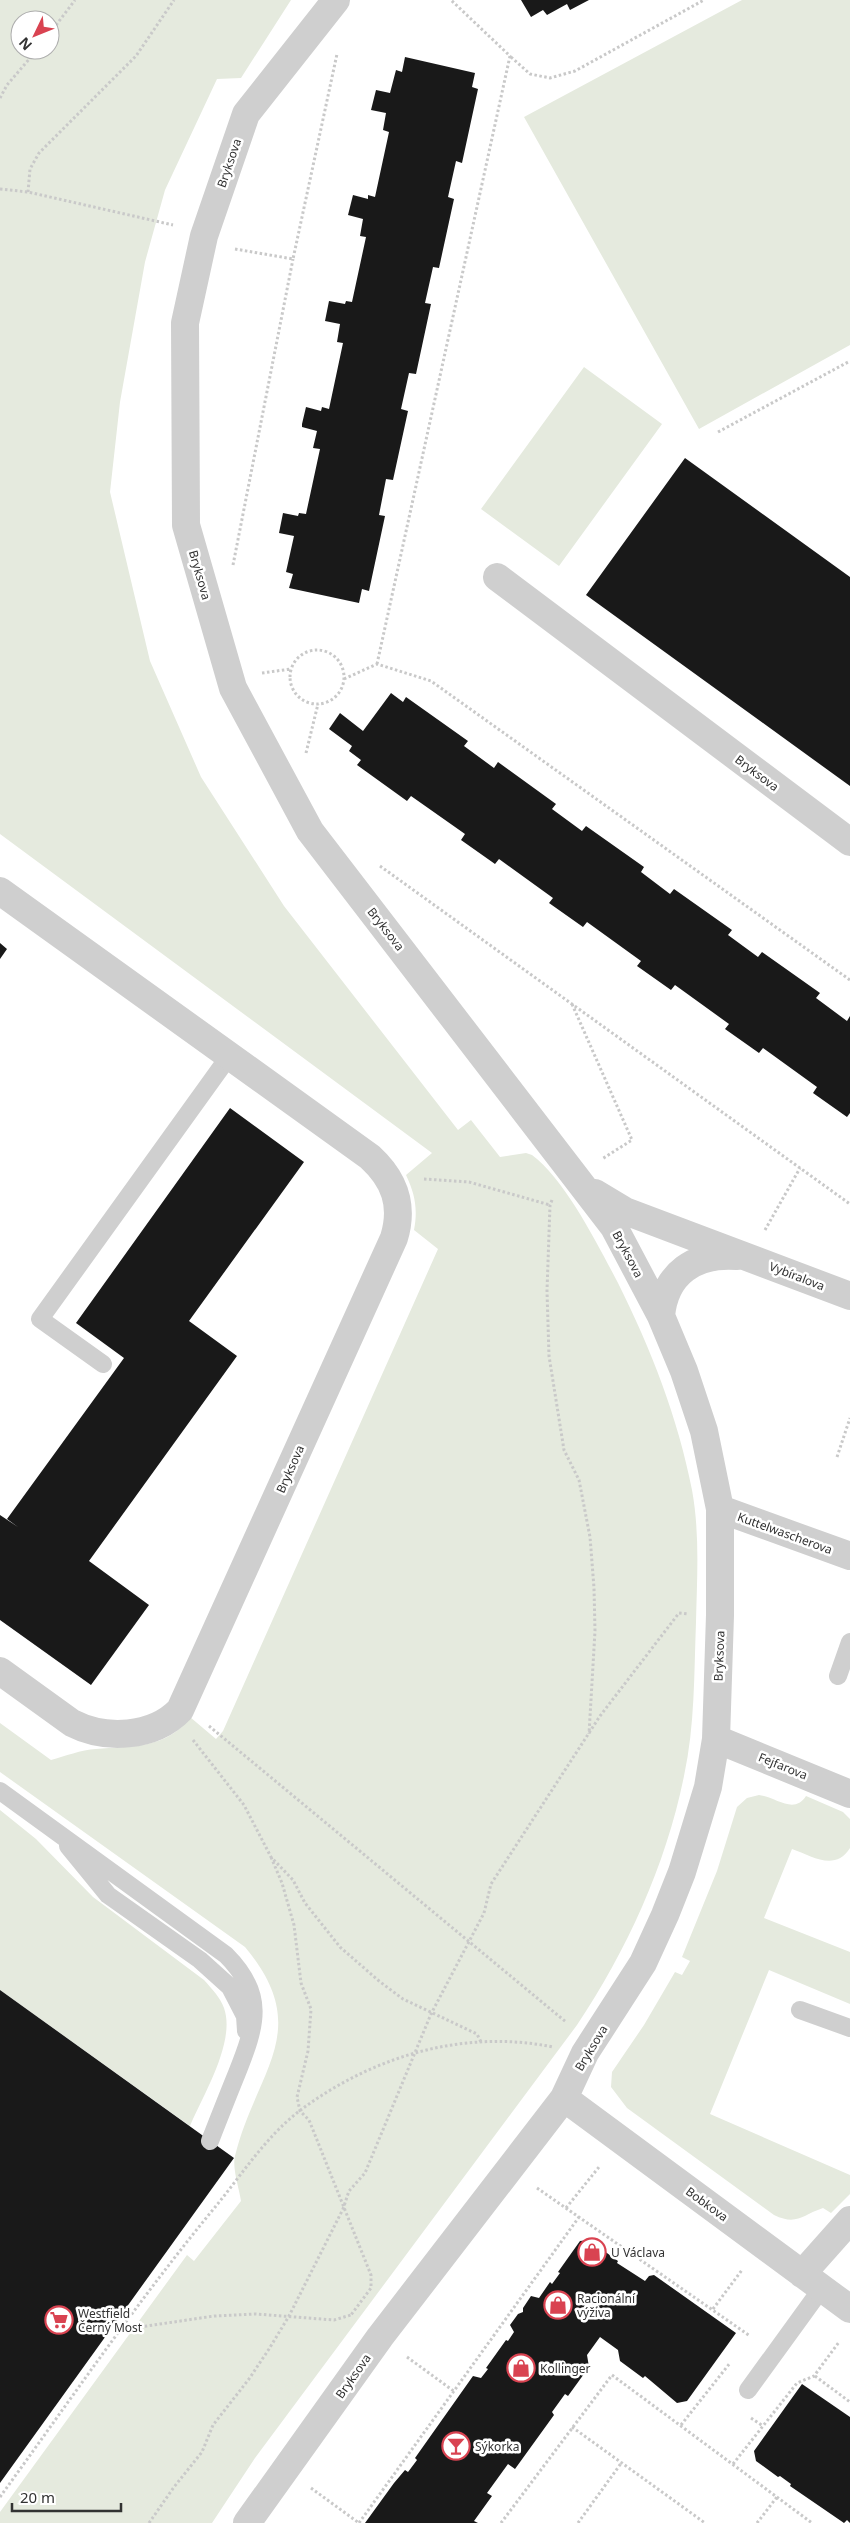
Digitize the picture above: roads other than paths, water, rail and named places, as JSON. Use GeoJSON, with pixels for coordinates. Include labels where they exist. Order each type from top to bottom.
{"type":"FeatureCollection","features":[{"type":"Feature","properties":{"kind":"street","name":"Bryksova"},"geometry":{"type":"LineString","coordinates":[[247,2523],[380,2337],[564,2098],[585,2053],[643,1963],[665,1915],[682,1872],[708,1787],[716,1739],[720,1615],[720,1509],[704,1431],[684,1371],[661,1316],[614,1227],[580,1180],[310,831],[233,688],[186,525],[185,323],[204,236],[246,114],[336,0]]}},
{"type":"Feature","properties":{"kind":"street","name":"Bryksova"},"geometry":{"type":"LineString","coordinates":[[496,577],[850,842]]}},
{"type":"Feature","properties":{"kind":"street","name":"Bryksova"},"geometry":{"type":"LineString","coordinates":[[0,891],[230,1055],[375,1162],[388,1179],[396,1196],[399,1209],[394,1238],[184,1704],[174,1716],[158,1726],[118,1735],[84,1729],[72,1723],[0,1671]]}},
{"type":"Feature","properties":{"kind":"street","name":"Vybíralova"},"geometry":{"type":"LineString","coordinates":[[580,1180],[605,1201],[626,1211],[850,1296]]}},
{"type":"Feature","properties":{"kind":"street"},"geometry":{"type":"LineString","coordinates":[[661,1316],[662,1302],[670,1284],[682,1270],[708,1256],[748,1258]]}},
{"type":"Feature","properties":{"kind":"street","name":"Kuttelwascherova"},"geometry":{"type":"LineString","coordinates":[[720,1509],[850,1556]]}},
{"type":"Feature","properties":{"kind":"street","name":"Fejfarova"},"geometry":{"type":"LineString","coordinates":[[716,1739],[850,1794]]}},
{"type":"Feature","properties":{"kind":"street","name":"Bobkova"},"geometry":{"type":"LineString","coordinates":[[564,2098],[850,2309]]}},
{"type":"Feature","properties":{"kind":"street"},"geometry":{"type":"LineString","coordinates":[[812,2281],[850,2220]]}},
{"type":"Feature","properties":{"kind":"lane"},"geometry":{"type":"LineString","coordinates":[[103,1364],[40,1319],[230,1055]]}},
{"type":"Feature","properties":{"kind":"lane"},"geometry":{"type":"LineString","coordinates":[[838,1676],[850,1642]]}},
{"type":"Feature","properties":{"kind":"lane"},"geometry":{"type":"LineString","coordinates":[[0,1791],[226,1954],[239,1968],[250,1987],[255,2021],[246,2051],[210,2140]]}},
{"type":"Feature","properties":{"kind":"lane"},"geometry":{"type":"LineString","coordinates":[[800,2010],[850,2028]]}},
{"type":"Feature","properties":{"kind":"lane"},"geometry":{"type":"LineString","coordinates":[[748,2390],[812,2281]]}},
{"type":"Feature","properties":{"kind":"place","name":"U Václava"},"geometry":{"type":"Point","coordinates":[592,2252]}},
{"type":"Feature","properties":{"kind":"place","name":"Racionální výživa"},"geometry":{"type":"Point","coordinates":[558,2305]}},
{"type":"Feature","properties":{"kind":"place","name":"Westfield Černý Most"},"geometry":{"type":"Point","coordinates":[59,2320]}},
{"type":"Feature","properties":{"kind":"place","name":"Kollinger"},"geometry":{"type":"Point","coordinates":[521,2368]}},
{"type":"Feature","properties":{"kind":"place","name":"Sýkorka"},"geometry":{"type":"Point","coordinates":[456,2446]}}]}
